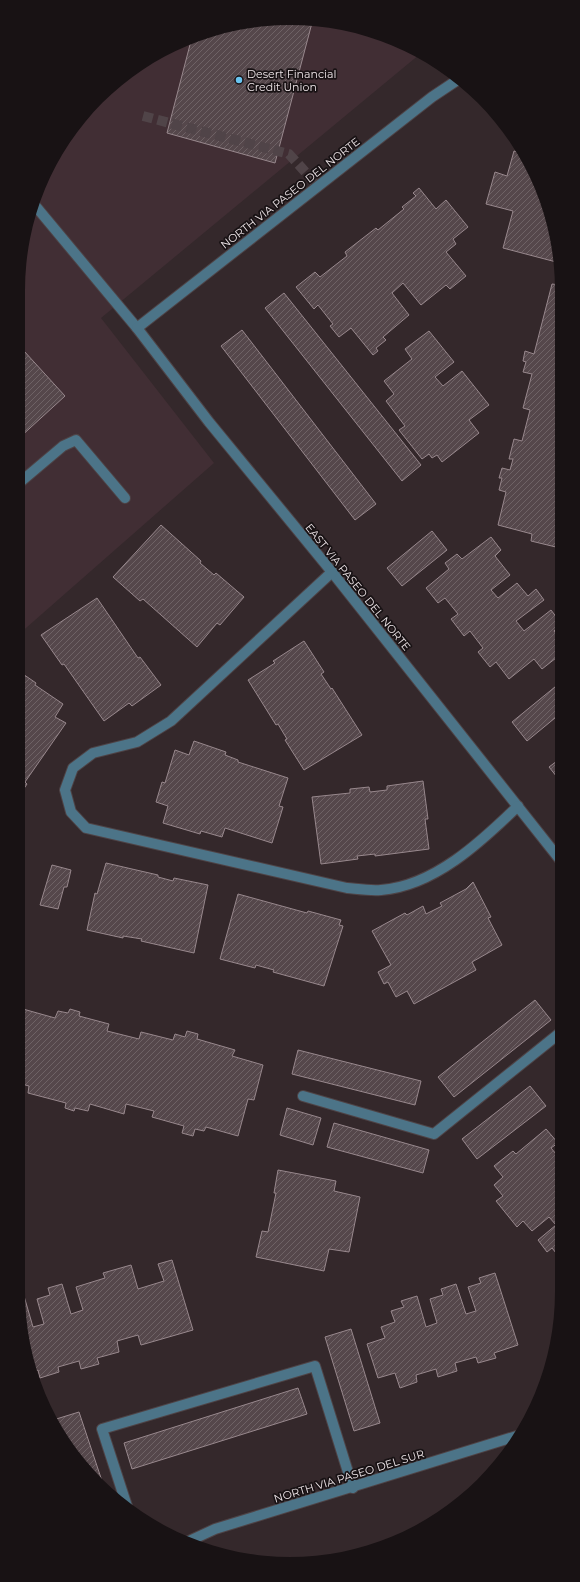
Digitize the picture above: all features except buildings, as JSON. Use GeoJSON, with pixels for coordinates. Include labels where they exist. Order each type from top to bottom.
{"type":"FeatureCollection","features":[{"type":"Feature","properties":{"kind":"street","name":"NORTH VIA PASEO DEL NORTE"},"geometry":{"type":"LineString","coordinates":[[137,328],[432,97],[454,82]]}},
{"type":"Feature","properties":{"kind":"street"},"geometry":{"type":"LineString","coordinates":[[38,209],[137,328]]}},
{"type":"Feature","properties":{"kind":"street","name":"EAST VIA PASEO DEL NORTE"},"geometry":{"type":"LineString","coordinates":[[137,328],[206,419],[332,572],[555,853]]}},
{"type":"Feature","properties":{"kind":"street"},"geometry":{"type":"LineString","coordinates":[[25,478],[63,446],[76,440],[125,498]]}},
{"type":"Feature","properties":{"kind":"street"},"geometry":{"type":"LineString","coordinates":[[332,572],[171,721],[137,742],[93,753],[73,768],[65,790],[72,812],[86,828],[347,888],[381,890],[416,882],[450,863],[496,828],[518,806]]}},
{"type":"Feature","properties":{"kind":"street"},"geometry":{"type":"LineString","coordinates":[[303,1096],[434,1134],[555,1037]]}},
{"type":"Feature","properties":{"kind":"street"},"geometry":{"type":"LineString","coordinates":[[125,1499],[102,1429],[315,1366],[353,1488]]}},
{"type":"Feature","properties":{"kind":"street","name":"NORTH VIA PASEO DEL SUR"},"geometry":{"type":"LineString","coordinates":[[194,1539],[215,1529],[353,1488],[511,1438]]}},
{"type":"Feature","properties":{"kind":"shaded area"},"geometry":{"type":"Polygon","coordinates":[[[290,25],[325,27],[359,34],[407,52],[416,57],[101,318],[214,463],[25,629],[25,290],[27,255],[34,221],[52,173],[80,129],[91,115],[115,91],[143,70],[173,52],[205,39],[255,27],[290,25]]]}},
{"type":"Feature","properties":{"kind":"tunnel"},"geometry":{"type":"LineString","coordinates":[[143,116],[289,154],[318,186]]}},
{"type":"Feature","properties":{"kind":"place","name":"Desert Financial Credit Union"},"geometry":{"type":"Point","coordinates":[239,80]}}]}
